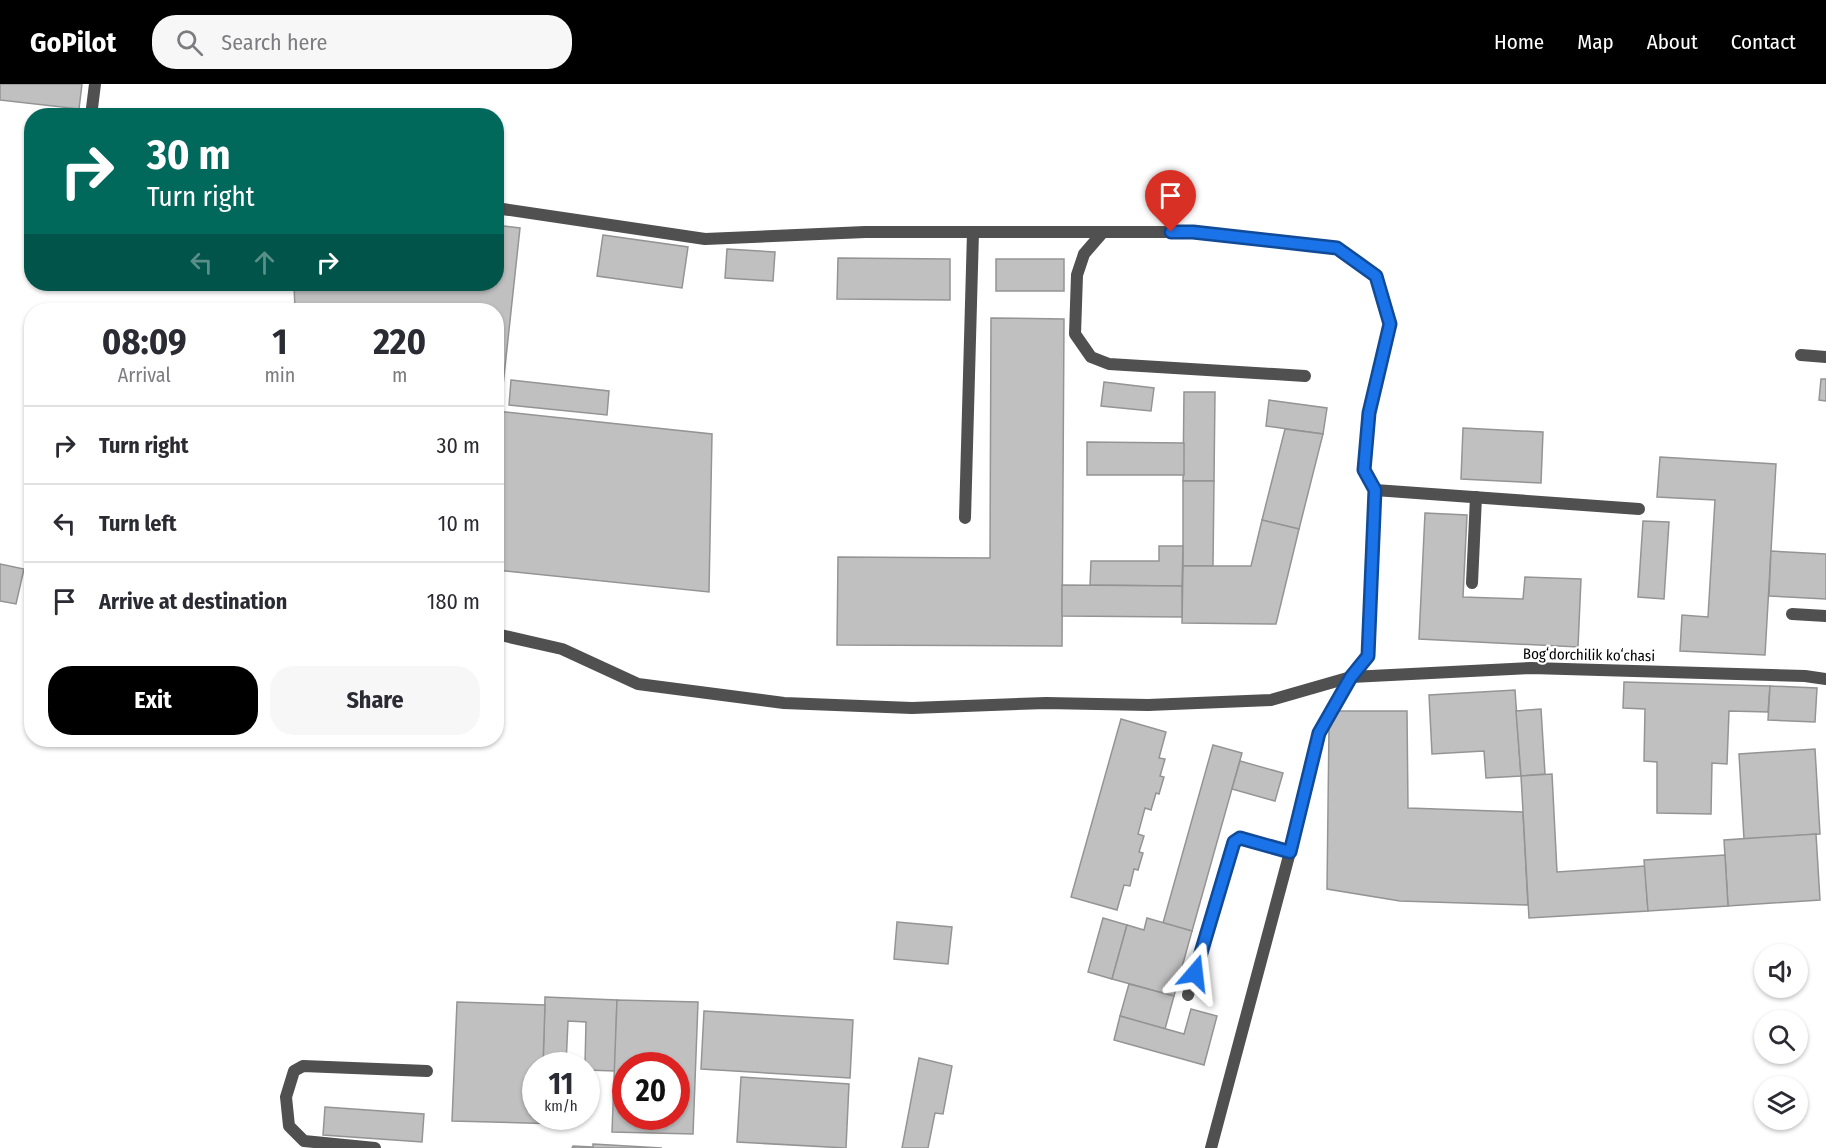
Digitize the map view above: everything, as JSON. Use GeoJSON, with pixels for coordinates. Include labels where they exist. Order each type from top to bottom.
{"type":"FeatureCollection","features":[{"type":"Feature","properties":{"kind":"lane"},"geometry":{"type":"LineString","coordinates":[[92,108],[95,84]]}},
{"type":"Feature","properties":{"kind":"lane"},"geometry":{"type":"LineString","coordinates":[[504,209],[705,239],[865,232],[1193,232],[1337,248],[1376,276],[1390,324],[1369,413],[1364,470],[1375,490],[1368,656],[1351,677],[1319,733],[1290,852],[1211,1148]]}},
{"type":"Feature","properties":{"kind":"lane"},"geometry":{"type":"LineString","coordinates":[[965,518],[973,232]]}},
{"type":"Feature","properties":{"kind":"lane"},"geometry":{"type":"LineString","coordinates":[[1103,232],[1084,254],[1077,275],[1075,334],[1091,357],[1109,364],[1305,376]]}},
{"type":"Feature","properties":{"kind":"lane"},"geometry":{"type":"LineString","coordinates":[[1801,355],[1826,357]]}},
{"type":"Feature","properties":{"kind":"lane"},"geometry":{"type":"LineString","coordinates":[[1375,490],[1638,509]]}},
{"type":"Feature","properties":{"kind":"lane"},"geometry":{"type":"LineString","coordinates":[[1472,582],[1476,497]]}},
{"type":"Feature","properties":{"kind":"lane"},"geometry":{"type":"LineString","coordinates":[[1792,614],[1826,616]]}},
{"type":"Feature","properties":{"kind":"lane","name":"Bogʻdorchilik koʻchasi"},"geometry":{"type":"LineString","coordinates":[[504,636],[562,649],[638,684],[784,703],[912,708],[1046,703],[1148,705],[1271,700],[1351,677],[1531,668],[1805,676],[1826,679]]}},
{"type":"Feature","properties":{"kind":"lane"},"geometry":{"type":"LineString","coordinates":[[1188,995],[1234,842],[1240,838],[1290,852]]}},
{"type":"Feature","properties":{"kind":"lane"},"geometry":{"type":"LineString","coordinates":[[375,1148],[304,1141],[289,1126],[286,1097],[294,1071],[303,1066],[428,1071]]}},
{"type":"Feature","properties":{"kind":"building"},"geometry":{"type":"Polygon","coordinates":[[[0,84],[82,84],[79,108],[0,100],[0,84]]]}},
{"type":"Feature","properties":{"kind":"building"},"geometry":{"type":"Polygon","coordinates":[[[504,226],[520,228],[504,376],[504,303],[295,303],[294,291],[504,291],[504,226]]]}},
{"type":"Feature","properties":{"kind":"building"},"geometry":{"type":"Polygon","coordinates":[[[603,235],[688,247],[682,288],[597,276],[603,235]]]}},
{"type":"Feature","properties":{"kind":"building"},"geometry":{"type":"Polygon","coordinates":[[[727,249],[775,252],[773,281],[725,278],[727,249]]]}},
{"type":"Feature","properties":{"kind":"building"},"geometry":{"type":"Polygon","coordinates":[[[838,258],[950,259],[950,300],[837,299],[838,258]]]}},
{"type":"Feature","properties":{"kind":"building"},"geometry":{"type":"Polygon","coordinates":[[[996,259],[1064,259],[1064,291],[996,291],[996,259]]]}},
{"type":"Feature","properties":{"kind":"building"},"geometry":{"type":"Polygon","coordinates":[[[991,318],[1064,319],[1062,646],[837,645],[838,557],[990,558],[991,318]]]}},
{"type":"Feature","properties":{"kind":"building"},"geometry":{"type":"Polygon","coordinates":[[[1821,379],[1826,379],[1826,401],[1819,400],[1821,379]]]}},
{"type":"Feature","properties":{"kind":"building"},"geometry":{"type":"Polygon","coordinates":[[[511,380],[609,391],[607,415],[509,405],[511,380]]]}},
{"type":"Feature","properties":{"kind":"building"},"geometry":{"type":"Polygon","coordinates":[[[1104,382],[1154,388],[1151,411],[1101,406],[1104,382]]]}},
{"type":"Feature","properties":{"kind":"building"},"geometry":{"type":"Polygon","coordinates":[[[1184,392],[1215,392],[1214,481],[1183,481],[1184,392]]]}},
{"type":"Feature","properties":{"kind":"building"},"geometry":{"type":"Polygon","coordinates":[[[1269,400],[1327,408],[1323,434],[1266,426],[1269,400]]]}},
{"type":"Feature","properties":{"kind":"building"},"geometry":{"type":"Polygon","coordinates":[[[504,412],[712,434],[709,592],[504,571],[504,412]]]}},
{"type":"Feature","properties":{"kind":"building"},"geometry":{"type":"Polygon","coordinates":[[[1463,428],[1543,432],[1541,483],[1461,479],[1463,428]]]}},
{"type":"Feature","properties":{"kind":"building"},"geometry":{"type":"Polygon","coordinates":[[[1285,429],[1323,434],[1299,529],[1262,520],[1285,429]]]}},
{"type":"Feature","properties":{"kind":"building"},"geometry":{"type":"Polygon","coordinates":[[[1087,442],[1184,443],[1184,475],[1087,475],[1087,442]]]}},
{"type":"Feature","properties":{"kind":"building"},"geometry":{"type":"Polygon","coordinates":[[[1660,457],[1776,464],[1765,655],[1680,651],[1682,615],[1708,617],[1715,500],[1657,497],[1660,457]]]}},
{"type":"Feature","properties":{"kind":"building"},"geometry":{"type":"Polygon","coordinates":[[[1183,481],[1214,481],[1213,566],[1183,566],[1183,481]]]}},
{"type":"Feature","properties":{"kind":"building"},"geometry":{"type":"Polygon","coordinates":[[[1425,513],[1467,515],[1463,597],[1523,599],[1525,577],[1581,579],[1578,647],[1419,639],[1425,513]]]}},
{"type":"Feature","properties":{"kind":"building"},"geometry":{"type":"Polygon","coordinates":[[[1262,520],[1299,529],[1276,624],[1182,623],[1183,566],[1251,566],[1262,520]]]}},
{"type":"Feature","properties":{"kind":"building"},"geometry":{"type":"Polygon","coordinates":[[[1643,521],[1669,522],[1664,599],[1638,597],[1643,521]]]}},
{"type":"Feature","properties":{"kind":"building"},"geometry":{"type":"Polygon","coordinates":[[[1159,546],[1183,546],[1182,586],[1090,585],[1091,561],[1159,561],[1159,546]]]}},
{"type":"Feature","properties":{"kind":"building"},"geometry":{"type":"Polygon","coordinates":[[[1771,551],[1826,554],[1826,599],[1769,596],[1771,551]]]}},
{"type":"Feature","properties":{"kind":"building"},"geometry":{"type":"Polygon","coordinates":[[[0,564],[24,569],[16,604],[0,601],[0,564]]]}},
{"type":"Feature","properties":{"kind":"building"},"geometry":{"type":"Polygon","coordinates":[[[1062,585],[1182,586],[1182,617],[1062,616],[1062,585]]]}},
{"type":"Feature","properties":{"kind":"building"},"geometry":{"type":"Polygon","coordinates":[[[1624,682],[1770,686],[1768,712],[1729,711],[1727,764],[1712,763],[1711,814],[1657,813],[1657,762],[1644,761],[1645,709],[1623,708],[1624,682]]]}},
{"type":"Feature","properties":{"kind":"building"},"geometry":{"type":"Polygon","coordinates":[[[1770,686],[1817,688],[1815,722],[1768,720],[1770,686]]]}},
{"type":"Feature","properties":{"kind":"building"},"geometry":{"type":"Polygon","coordinates":[[[1515,690],[1521,776],[1486,778],[1484,751],[1432,754],[1429,695],[1515,690]]]}},
{"type":"Feature","properties":{"kind":"building"},"geometry":{"type":"Polygon","coordinates":[[[1541,709],[1545,774],[1521,776],[1516,711],[1541,709]]]}},
{"type":"Feature","properties":{"kind":"building"},"geometry":{"type":"Polygon","coordinates":[[[1337,711],[1407,711],[1408,808],[1523,812],[1528,905],[1400,901],[1327,889],[1329,727],[1337,711]]]}},
{"type":"Feature","properties":{"kind":"building"},"geometry":{"type":"Polygon","coordinates":[[[1121,719],[1166,732],[1159,758],[1165,759],[1160,776],[1164,777],[1151,810],[1145,808],[1138,834],[1144,836],[1139,852],[1143,853],[1138,870],[1134,869],[1130,886],[1124,885],[1117,910],[1071,897],[1121,719]]]}},
{"type":"Feature","properties":{"kind":"building"},"geometry":{"type":"Polygon","coordinates":[[[1213,745],[1242,753],[1192,931],[1163,923],[1213,745]]]}},
{"type":"Feature","properties":{"kind":"building"},"geometry":{"type":"Polygon","coordinates":[[[1815,749],[1820,834],[1744,839],[1739,754],[1815,749]]]}},
{"type":"Feature","properties":{"kind":"building"},"geometry":{"type":"Polygon","coordinates":[[[1240,761],[1283,773],[1275,801],[1232,789],[1240,761]]]}},
{"type":"Feature","properties":{"kind":"building"},"geometry":{"type":"Polygon","coordinates":[[[1552,774],[1557,872],[1645,866],[1648,911],[1529,918],[1521,776],[1552,774]]]}},
{"type":"Feature","properties":{"kind":"building"},"geometry":{"type":"Polygon","coordinates":[[[1816,834],[1820,900],[1728,906],[1724,840],[1816,834]]]}},
{"type":"Feature","properties":{"kind":"building"},"geometry":{"type":"Polygon","coordinates":[[[1725,855],[1728,906],[1648,911],[1644,860],[1725,855]]]}},
{"type":"Feature","properties":{"kind":"building"},"geometry":{"type":"Polygon","coordinates":[[[1103,918],[1127,925],[1112,979],[1088,972],[1103,918]]]}},
{"type":"Feature","properties":{"kind":"building"},"geometry":{"type":"Polygon","coordinates":[[[1147,918],[1192,931],[1174,996],[1112,979],[1127,925],[1144,930],[1147,918]]]}},
{"type":"Feature","properties":{"kind":"building"},"geometry":{"type":"Polygon","coordinates":[[[897,922],[952,927],[948,964],[894,959],[897,922]]]}},
{"type":"Feature","properties":{"kind":"building"},"geometry":{"type":"Polygon","coordinates":[[[1129,984],[1174,996],[1165,1029],[1120,1016],[1129,984]]]}},
{"type":"Feature","properties":{"kind":"building"},"geometry":{"type":"Polygon","coordinates":[[[545,997],[617,1000],[616,1052],[612,1052],[612,1071],[600,1070],[600,1052],[585,1052],[586,1022],[568,1021],[567,1052],[543,1052],[545,997]]]}},
{"type":"Feature","properties":{"kind":"building"},"geometry":{"type":"Polygon","coordinates":[[[617,1000],[698,1002],[693,1134],[612,1132],[612,1130],[690,1130],[690,1052],[615,1052],[617,1000]]]}},
{"type":"Feature","properties":{"kind":"building"},"geometry":{"type":"Polygon","coordinates":[[[457,1002],[545,1005],[543,1052],[522,1052],[522,1123],[452,1121],[457,1002]]]}},
{"type":"Feature","properties":{"kind":"building"},"geometry":{"type":"Polygon","coordinates":[[[1191,1009],[1217,1016],[1204,1065],[1114,1040],[1120,1016],[1184,1034],[1191,1009]]]}},
{"type":"Feature","properties":{"kind":"building"},"geometry":{"type":"Polygon","coordinates":[[[704,1011],[853,1020],[850,1078],[701,1069],[704,1011]]]}},
{"type":"Feature","properties":{"kind":"building"},"geometry":{"type":"Polygon","coordinates":[[[919,1058],[952,1066],[943,1114],[935,1113],[928,1148],[902,1148],[919,1058]]]}},
{"type":"Feature","properties":{"kind":"building"},"geometry":{"type":"Polygon","coordinates":[[[741,1077],[849,1084],[846,1148],[737,1142],[741,1077]]]}},
{"type":"Feature","properties":{"kind":"building"},"geometry":{"type":"Polygon","coordinates":[[[325,1107],[424,1114],[422,1142],[323,1135],[325,1107]]]}},
{"type":"Feature","properties":{"kind":"building"},"geometry":{"type":"Polygon","coordinates":[[[593,1144],[662,1148],[572,1148],[573,1146],[593,1147],[593,1144]]]}},
{"type":"Feature","properties":{"kind":"route"},"geometry":{"type":"LineString","coordinates":[[1171,232],[1193,232],[1337,248],[1376,276],[1390,324],[1369,413],[1364,470],[1375,490],[1368,656],[1351,677],[1319,733],[1290,852],[1240,838],[1234,842],[1195,973]]}}]}
